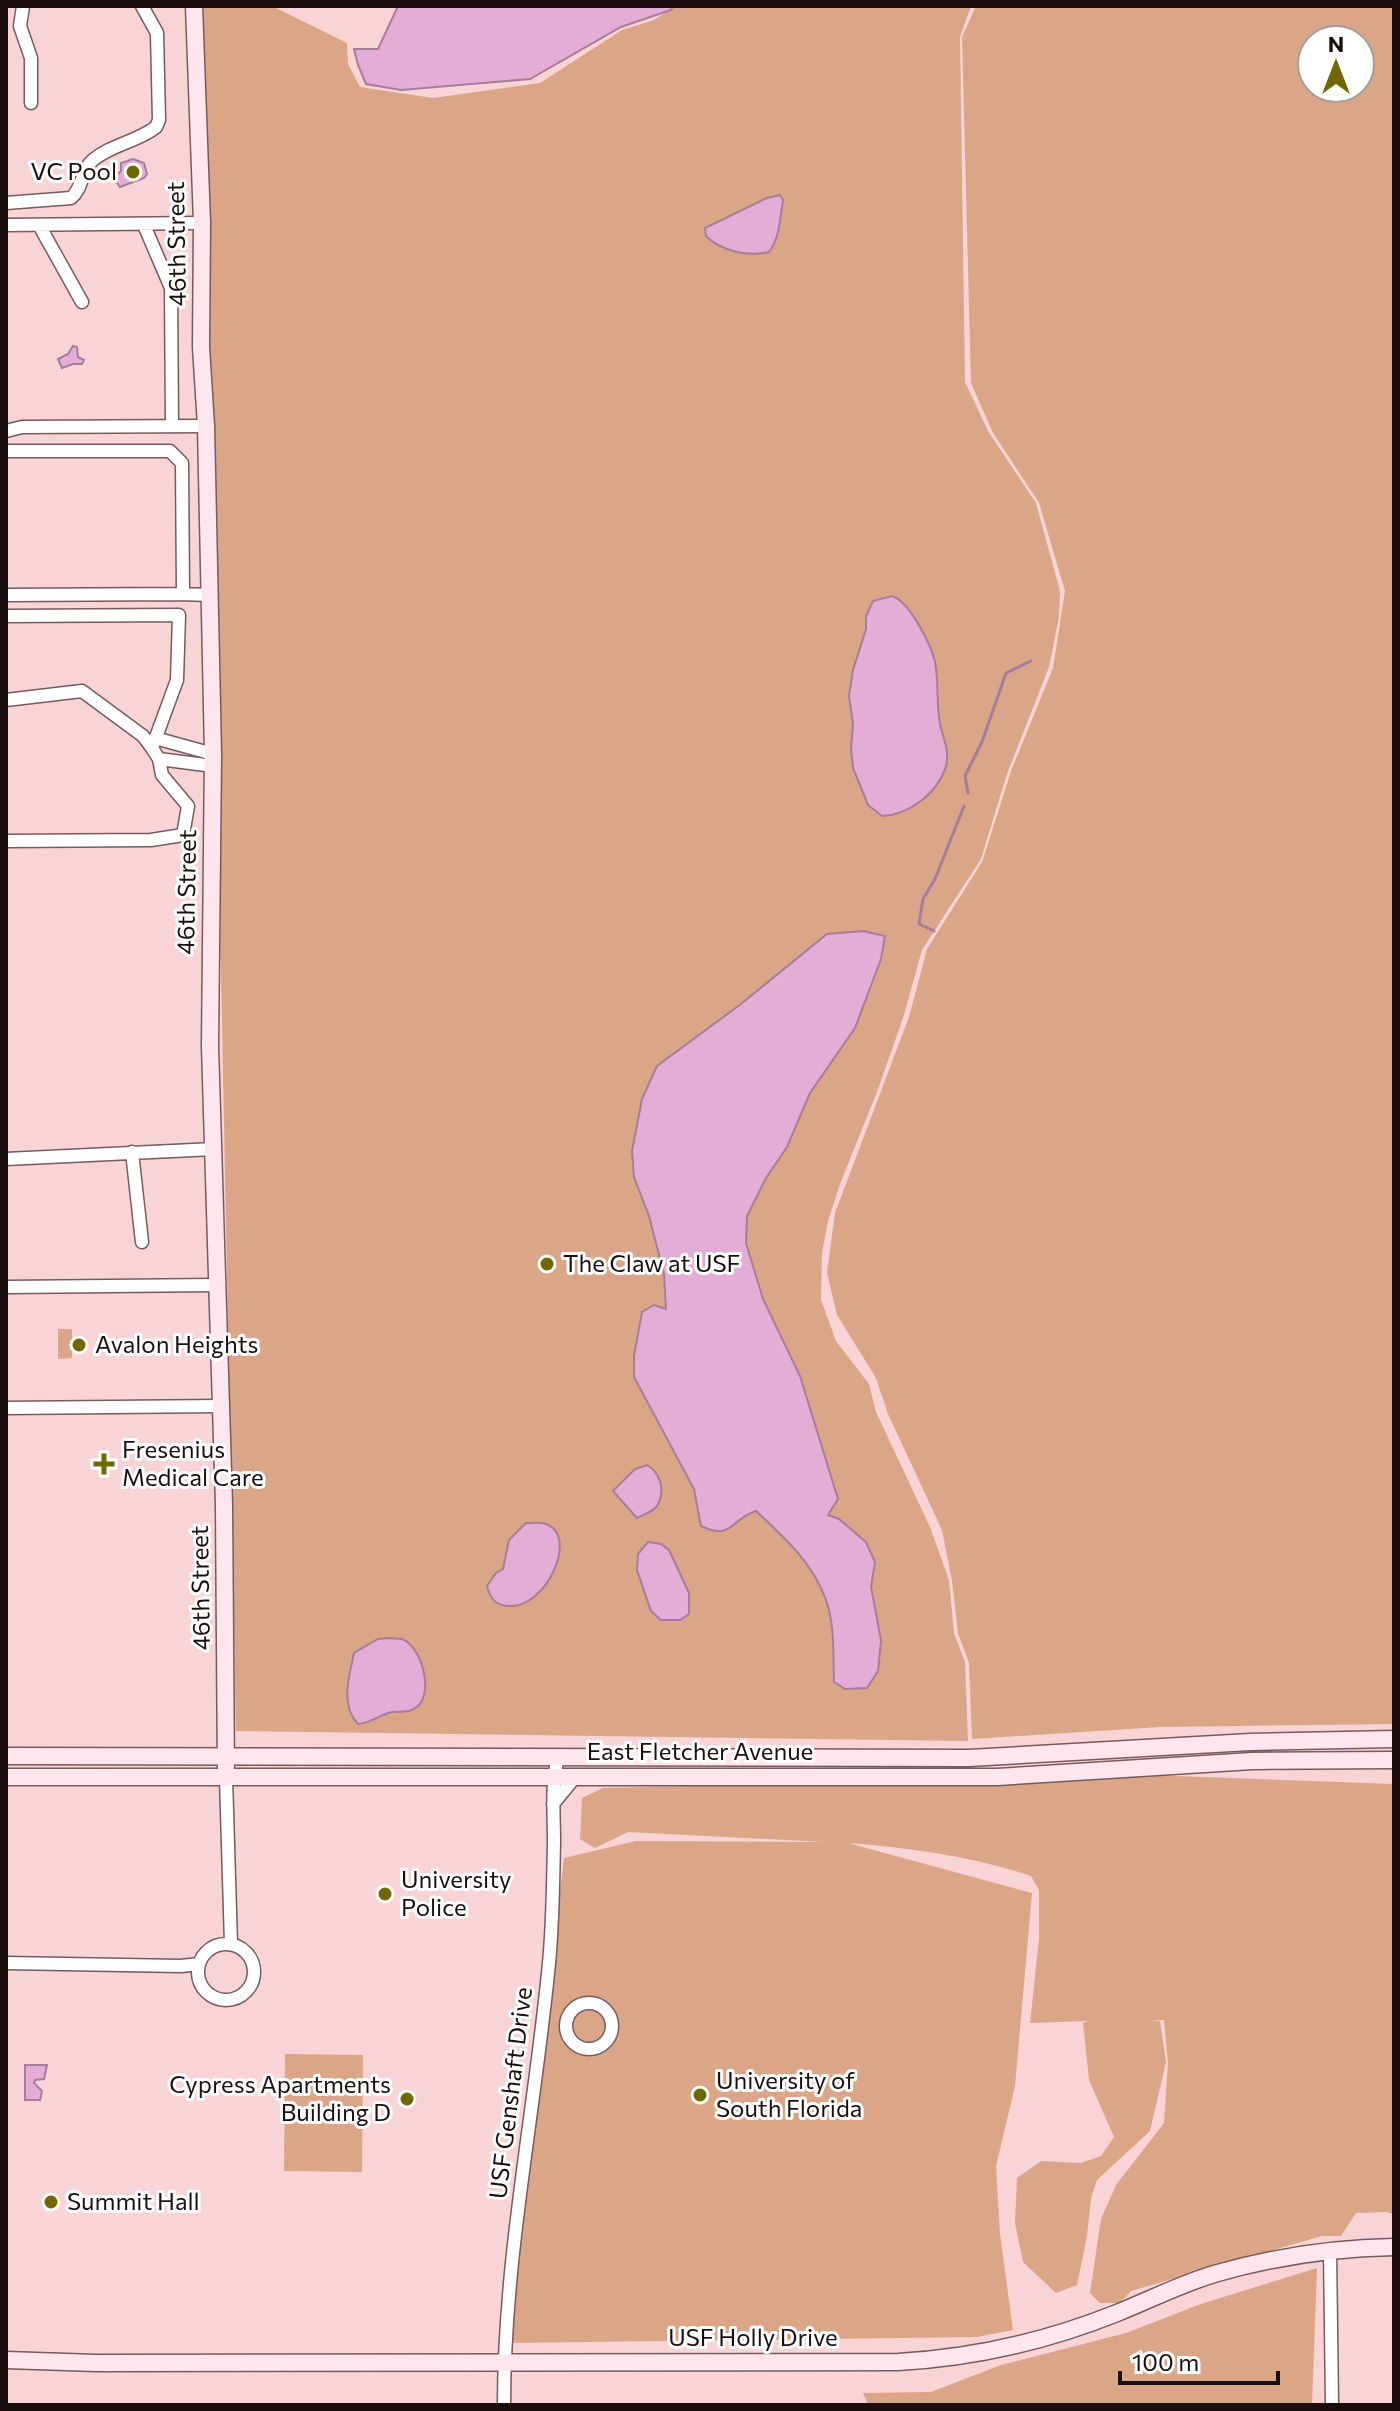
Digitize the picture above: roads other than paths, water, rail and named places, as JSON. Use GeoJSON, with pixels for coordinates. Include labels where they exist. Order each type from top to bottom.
{"type":"FeatureCollection","features":[{"type":"Feature","properties":{"kind":"street"},"geometry":{"type":"LineString","coordinates":[[23,6],[20,26],[31,58],[31,103]]}},
{"type":"Feature","properties":{"kind":"street"},"geometry":{"type":"LineString","coordinates":[[6,203],[71,198],[81,186],[84,171],[94,159],[156,127],[159,120],[157,33],[142,6]]}},
{"type":"Feature","properties":{"kind":"street","name":"46th Street"},"geometry":{"type":"LineString","coordinates":[[194,6],[202,223],[201,347],[206,426],[213,760],[210,1046],[224,1505],[226,1778]]}},
{"type":"Feature","properties":{"kind":"street"},"geometry":{"type":"LineString","coordinates":[[6,225],[202,223]]}},
{"type":"Feature","properties":{"kind":"street"},"geometry":{"type":"LineString","coordinates":[[39,225],[82,302]]}},
{"type":"Feature","properties":{"kind":"street"},"geometry":{"type":"LineString","coordinates":[[144,225],[171,288],[172,426]]}},
{"type":"Feature","properties":{"kind":"street"},"geometry":{"type":"LineString","coordinates":[[6,431],[22,427],[206,426]]}},
{"type":"Feature","properties":{"kind":"street"},"geometry":{"type":"LineString","coordinates":[[6,451],[170,451],[182,463],[183,591],[180,594]]}},
{"type":"Feature","properties":{"kind":"street"},"geometry":{"type":"LineString","coordinates":[[182,502],[208,501]]}},
{"type":"Feature","properties":{"kind":"street"},"geometry":{"type":"LineString","coordinates":[[6,595],[210,595]]}},
{"type":"Feature","properties":{"kind":"street"},"geometry":{"type":"LineString","coordinates":[[6,616],[179,615],[177,680],[156,745],[162,775],[188,806],[183,835],[151,840],[6,841]]}},
{"type":"Feature","properties":{"kind":"street"},"geometry":{"type":"LineString","coordinates":[[6,700],[82,691],[156,745],[213,760]]}},
{"type":"Feature","properties":{"kind":"street"},"geometry":{"type":"LineString","coordinates":[[156,745],[213,760]]}},
{"type":"Feature","properties":{"kind":"street"},"geometry":{"type":"LineString","coordinates":[[6,1159],[214,1149]]}},
{"type":"Feature","properties":{"kind":"street"},"geometry":{"type":"LineString","coordinates":[[132,1152],[142,1242]]}},
{"type":"Feature","properties":{"kind":"street"},"geometry":{"type":"LineString","coordinates":[[7,1287],[216,1285]]}},
{"type":"Feature","properties":{"kind":"street"},"geometry":{"type":"LineString","coordinates":[[6,1408],[220,1406]]}},
{"type":"Feature","properties":{"kind":"street","name":"East Fletcher Avenue"},"geometry":{"type":"LineString","coordinates":[[6,1756],[969,1758],[1250,1742],[1394,1739]]}},
{"type":"Feature","properties":{"kind":"street","name":"USF Genshaft Drive"},"geometry":{"type":"LineString","coordinates":[[504,2405],[513,2247],[543,2023],[552,1928],[553,1781],[558,1757]]}},
{"type":"Feature","properties":{"kind":"street","name":"East Fletcher Avenue"},"geometry":{"type":"LineString","coordinates":[[6,1777],[553,1781],[576,1776],[997,1777],[1252,1761],[1394,1760]]}},
{"type":"Feature","properties":{"kind":"street"},"geometry":{"type":"LineString","coordinates":[[553,1804],[576,1776]]}},
{"type":"Feature","properties":{"kind":"street"},"geometry":{"type":"LineString","coordinates":[[226,1778],[231,1944]]}},
{"type":"Feature","properties":{"kind":"street"},"geometry":{"type":"LineString","coordinates":[[231,1944],[247,1953],[252,1960],[254,1978],[245,1994],[229,2001],[211,1996],[199,1981],[199,1964],[212,1948],[231,1944]]}},
{"type":"Feature","properties":{"kind":"street"},"geometry":{"type":"LineString","coordinates":[[6,1963],[199,1964]]}},
{"type":"Feature","properties":{"kind":"street"},"geometry":{"type":"LineString","coordinates":[[543,2023],[566,2024]]}},
{"type":"Feature","properties":{"kind":"street","name":"USF Holly Drive"},"geometry":{"type":"LineString","coordinates":[[6,2360],[96,2363],[504,2363],[898,2362],[947,2359],[1044,2339],[1209,2275],[1288,2256],[1330,2250],[1394,2247]]}},
{"type":"Feature","properties":{"kind":"street"},"geometry":{"type":"LineString","coordinates":[[1330,2250],[1332,2405]]}},
{"type":"Feature","properties":{"kind":"street","name":"USF Holly Drive"},"geometry":{"type":"LineString","coordinates":[[6,2367],[96,2363]]}},
{"type":"Feature","properties":{"kind":"waterway"},"geometry":{"type":"LineString","coordinates":[[968,793],[965,776],[982,742],[1006,673],[1031,661]]}},
{"type":"Feature","properties":{"kind":"waterway"},"geometry":{"type":"LineString","coordinates":[[934,931],[919,924],[923,899],[935,879],[964,806]]}},
{"type":"Feature","properties":{"kind":"place","name":"VC Pool"},"geometry":{"type":"Point","coordinates":[133,172]}},
{"type":"Feature","properties":{"kind":"place","name":"The Claw at USF"},"geometry":{"type":"Point","coordinates":[547,1264]}},
{"type":"Feature","properties":{"kind":"place","name":"Avalon Heights"},"geometry":{"type":"Point","coordinates":[79,1345]}},
{"type":"Feature","properties":{"kind":"place","name":"Fresenius Medical Care"},"geometry":{"type":"Point","coordinates":[104,1464]}},
{"type":"Feature","properties":{"kind":"place","name":"University Police"},"geometry":{"type":"Point","coordinates":[385,1894]}},
{"type":"Feature","properties":{"kind":"place","name":"University of South Florida"},"geometry":{"type":"Point","coordinates":[700,2095]}},
{"type":"Feature","properties":{"kind":"place","name":"Cypress Apartments Building D"},"geometry":{"type":"Point","coordinates":[407,2099]}},
{"type":"Feature","properties":{"kind":"place","name":"Summit Hall"},"geometry":{"type":"Point","coordinates":[51,2202]}}]}
